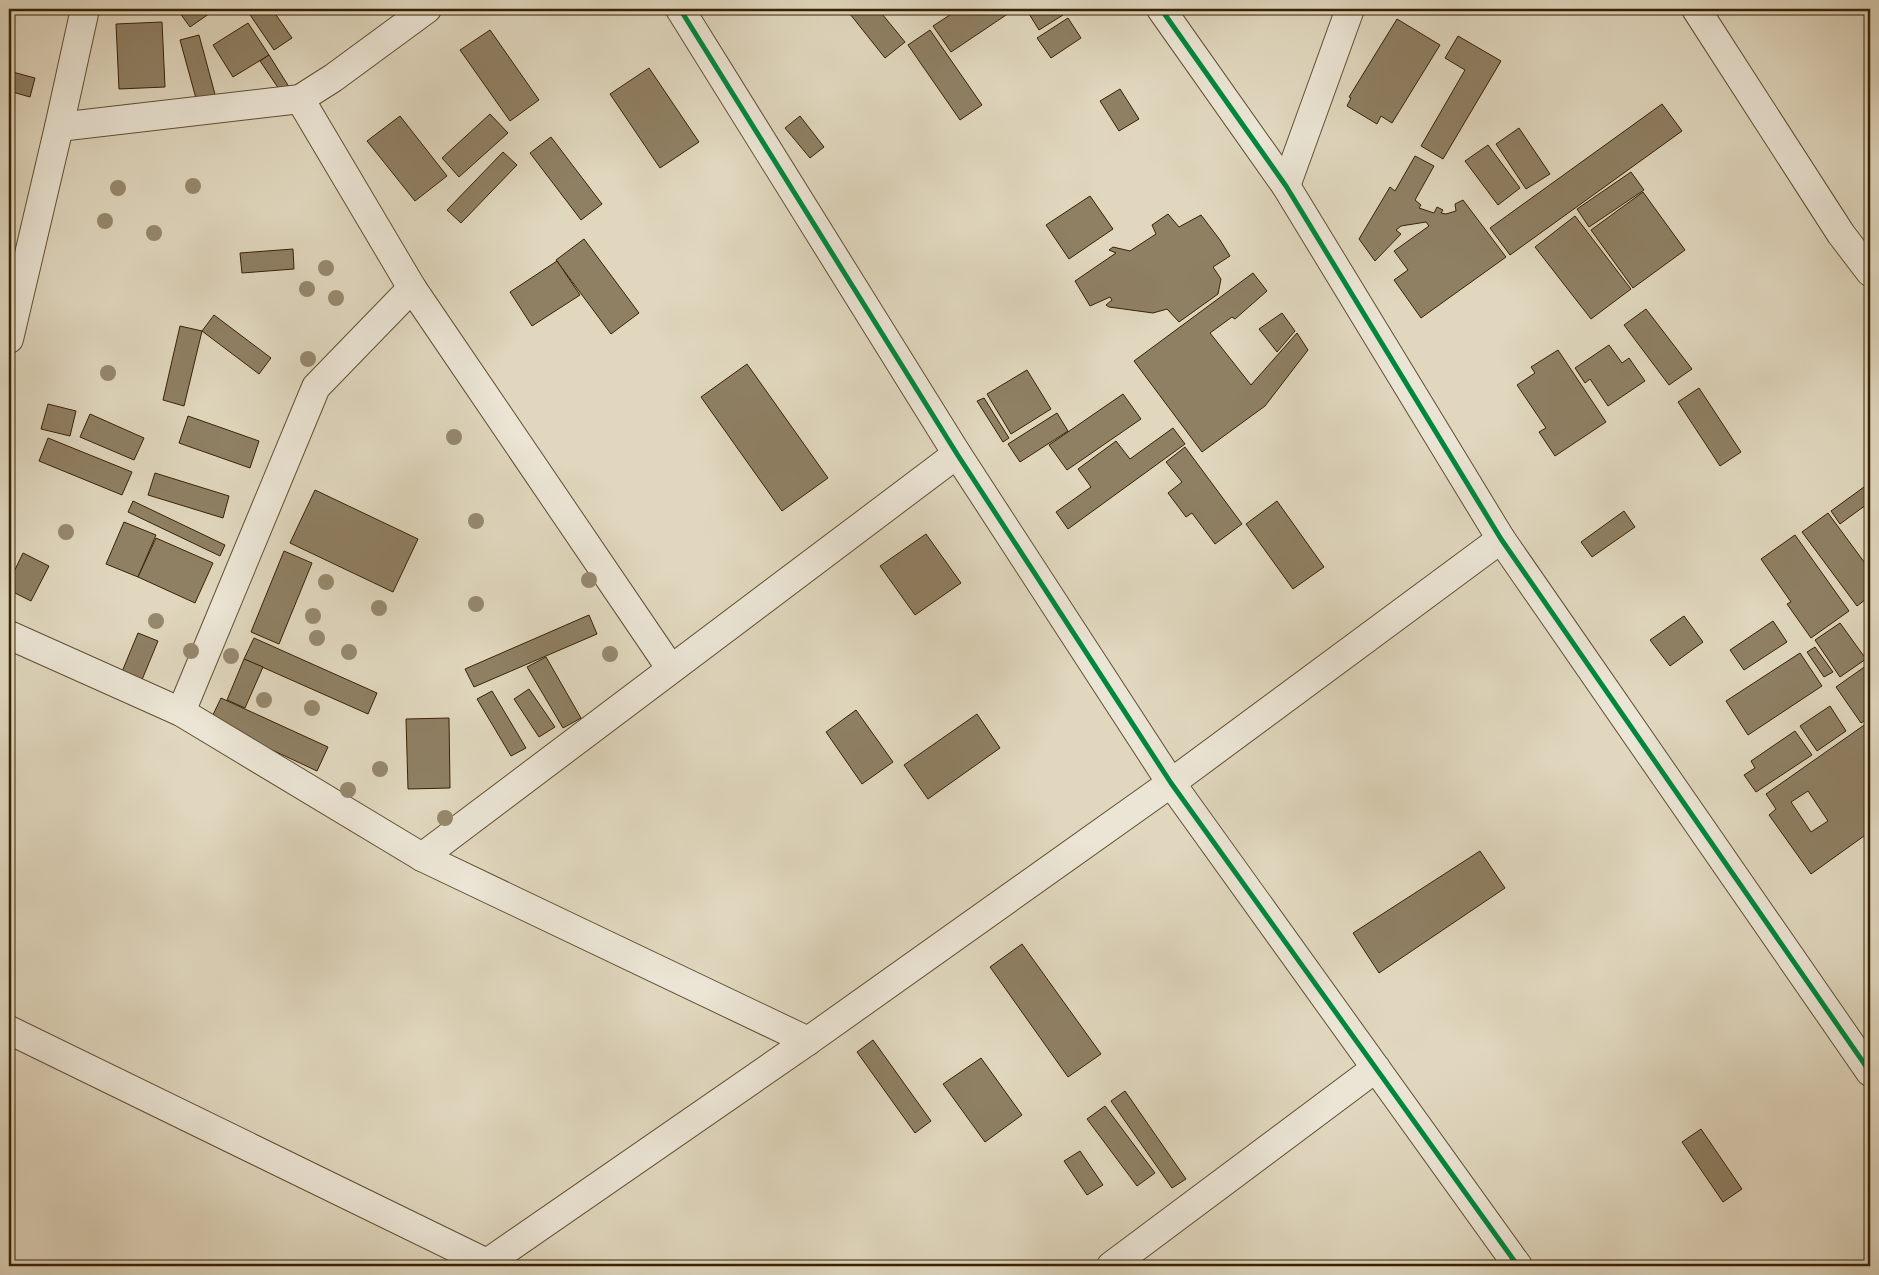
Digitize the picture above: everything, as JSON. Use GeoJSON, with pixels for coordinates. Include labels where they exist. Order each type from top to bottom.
{"type":"FeatureCollection","features":[{"type":"Feature","properties":{"kind":"street"},"geometry":{"type":"LineString","coordinates":[[9,339],[85,9]]}},
{"type":"Feature","properties":{"kind":"street"},"geometry":{"type":"LineString","coordinates":[[59,128],[300,100],[427,9]]}},
{"type":"Feature","properties":{"kind":"street"},"geometry":{"type":"LineString","coordinates":[[680,9],[956,454],[1171,783],[1518,1266]]}},
{"type":"Feature","properties":{"kind":"street"},"geometry":{"type":"LineString","coordinates":[[1161,9],[1286,186],[1501,539],[1870,1072]]}},
{"type":"Feature","properties":{"kind":"street"},"geometry":{"type":"LineString","coordinates":[[1286,186],[1350,9]]}},
{"type":"Feature","properties":{"kind":"street"},"geometry":{"type":"LineString","coordinates":[[1696,9],[1842,234],[1870,272]]}},
{"type":"Feature","properties":{"kind":"street"},"geometry":{"type":"LineString","coordinates":[[300,100],[412,288],[671,669]]}},
{"type":"Feature","properties":{"kind":"street"},"geometry":{"type":"LineString","coordinates":[[181,712],[316,387],[412,288]]}},
{"type":"Feature","properties":{"kind":"street"},"geometry":{"type":"LineString","coordinates":[[422,856],[956,454]]}},
{"type":"Feature","properties":{"kind":"street"},"geometry":{"type":"LineString","coordinates":[[9,1030],[490,1265],[1171,783],[1501,539]]}},
{"type":"Feature","properties":{"kind":"street"},"geometry":{"type":"LineString","coordinates":[[9,636],[181,712],[422,856],[808,1041]]}},
{"type":"Feature","properties":{"kind":"street"},"geometry":{"type":"LineString","coordinates":[[1111,1266],[1376,1068]]}},
{"type":"Feature","properties":{"kind":"building"},"geometry":{"type":"Polygon","coordinates":[[[177,9],[216,9],[190,27],[177,9]]]}},
{"type":"Feature","properties":{"kind":"building"},"geometry":{"type":"Polygon","coordinates":[[[246,9],[272,9],[292,38],[274,50],[246,9]]]}},
{"type":"Feature","properties":{"kind":"building"},"geometry":{"type":"Polygon","coordinates":[[[846,9],[878,9],[905,42],[885,58],[846,9]]]}},
{"type":"Feature","properties":{"kind":"building"},"geometry":{"type":"Polygon","coordinates":[[[959,9],[1015,9],[951,52],[933,26],[959,9]]]}},
{"type":"Feature","properties":{"kind":"building"},"geometry":{"type":"Polygon","coordinates":[[[1026,9],[1059,9],[1063,15],[1039,30],[1026,9]]]}},
{"type":"Feature","properties":{"kind":"building"},"geometry":{"type":"Polygon","coordinates":[[[1068,18],[1081,38],[1051,58],[1037,38],[1068,18]]]}},
{"type":"Feature","properties":{"kind":"building"},"geometry":{"type":"Polygon","coordinates":[[[1397,19],[1440,45],[1392,123],[1381,116],[1377,124],[1347,106],[1351,98],[1349,97],[1397,19]]]}},
{"type":"Feature","properties":{"kind":"building"},"geometry":{"type":"Polygon","coordinates":[[[162,22],[165,87],[119,89],[116,24],[162,22]]]}},
{"type":"Feature","properties":{"kind":"building"},"geometry":{"type":"Polygon","coordinates":[[[248,23],[269,55],[233,77],[213,45],[248,23]]]}},
{"type":"Feature","properties":{"kind":"building"},"geometry":{"type":"Polygon","coordinates":[[[490,30],[539,100],[510,121],[460,50],[490,30]]]}},
{"type":"Feature","properties":{"kind":"building"},"geometry":{"type":"Polygon","coordinates":[[[930,30],[982,105],[960,120],[908,45],[930,30]]]}},
{"type":"Feature","properties":{"kind":"building"},"geometry":{"type":"Polygon","coordinates":[[[199,35],[216,98],[197,102],[180,40],[199,35]]]}},
{"type":"Feature","properties":{"kind":"building"},"geometry":{"type":"Polygon","coordinates":[[[1458,36],[1501,61],[1443,159],[1421,146],[1465,70],[1445,58],[1458,36]]]}},
{"type":"Feature","properties":{"kind":"building"},"geometry":{"type":"Polygon","coordinates":[[[269,55],[291,90],[283,95],[260,61],[269,55]]]}},
{"type":"Feature","properties":{"kind":"building"},"geometry":{"type":"Polygon","coordinates":[[[649,68],[699,142],[660,168],[610,94],[649,68]]]}},
{"type":"Feature","properties":{"kind":"building"},"geometry":{"type":"Polygon","coordinates":[[[9,71],[35,78],[30,97],[9,91],[9,71]]]}},
{"type":"Feature","properties":{"kind":"building"},"geometry":{"type":"Polygon","coordinates":[[[1120,89],[1139,119],[1119,131],[1100,101],[1120,89]]]}},
{"type":"Feature","properties":{"kind":"building"},"geometry":{"type":"Polygon","coordinates":[[[1662,104],[1682,131],[1510,255],[1490,228],[1662,104]]]}},
{"type":"Feature","properties":{"kind":"building"},"geometry":{"type":"Polygon","coordinates":[[[490,114],[508,133],[459,177],[442,158],[490,114]]]}},
{"type":"Feature","properties":{"kind":"building"},"geometry":{"type":"Polygon","coordinates":[[[400,116],[447,176],[415,201],[367,141],[400,116]]]}},
{"type":"Feature","properties":{"kind":"building"},"geometry":{"type":"Polygon","coordinates":[[[800,116],[824,147],[810,158],[785,128],[800,116]]]}},
{"type":"Feature","properties":{"kind":"building"},"geometry":{"type":"Polygon","coordinates":[[[1519,128],[1550,174],[1526,189],[1496,144],[1519,128]]]}},
{"type":"Feature","properties":{"kind":"building"},"geometry":{"type":"Polygon","coordinates":[[[551,137],[602,204],[581,220],[530,153],[551,137]]]}},
{"type":"Feature","properties":{"kind":"building"},"geometry":{"type":"Polygon","coordinates":[[[1488,145],[1520,188],[1498,205],[1465,161],[1488,145]]]}},
{"type":"Feature","properties":{"kind":"building"},"geometry":{"type":"Polygon","coordinates":[[[503,152],[517,165],[461,223],[447,210],[503,152]]]}},
{"type":"Feature","properties":{"kind":"building"},"geometry":{"type":"Polygon","coordinates":[[[1415,156],[1434,166],[1415,200],[1421,205],[1419,208],[1434,213],[1437,207],[1443,210],[1441,213],[1446,214],[1456,211],[1455,204],[1463,200],[1506,257],[1421,318],[1394,280],[1408,270],[1394,251],[1429,226],[1426,222],[1401,226],[1396,230],[1401,234],[1375,261],[1359,239],[1390,187],[1395,191],[1415,156]]]}},
{"type":"Feature","properties":{"kind":"building"},"geometry":{"type":"Polygon","coordinates":[[[1631,172],[1644,190],[1589,227],[1577,209],[1631,172]]]}},
{"type":"Feature","properties":{"kind":"building"},"geometry":{"type":"Polygon","coordinates":[[[1643,192],[1685,250],[1633,288],[1591,230],[1643,192]]]}},
{"type":"Feature","properties":{"kind":"building"},"geometry":{"type":"Polygon","coordinates":[[[1090,196],[1113,229],[1069,259],[1046,225],[1090,196]]]}},
{"type":"Feature","properties":{"kind":"building"},"geometry":{"type":"Polygon","coordinates":[[[1168,214],[1179,227],[1201,215],[1230,256],[1213,267],[1221,279],[1218,294],[1179,322],[1167,309],[1153,313],[1109,307],[1106,305],[1112,300],[1110,297],[1090,306],[1075,281],[1116,253],[1109,250],[1113,247],[1130,251],[1156,234],[1152,225],[1168,214]]]}},
{"type":"Feature","properties":{"kind":"building"},"geometry":{"type":"Polygon","coordinates":[[[1575,216],[1631,289],[1591,319],[1535,247],[1575,216]]]}},
{"type":"Feature","properties":{"kind":"building"},"geometry":{"type":"Polygon","coordinates":[[[584,239],[639,313],[611,334],[556,260],[584,239]]]}},
{"type":"Feature","properties":{"kind":"building"},"geometry":{"type":"Polygon","coordinates":[[[293,249],[294,269],[242,273],[240,253],[293,249]]]}},
{"type":"Feature","properties":{"kind":"building"},"geometry":{"type":"Polygon","coordinates":[[[557,261],[580,295],[532,326],[510,292],[557,261]]]}},
{"type":"Feature","properties":{"kind":"building"},"geometry":{"type":"Polygon","coordinates":[[[1253,273],[1267,291],[1235,319],[1232,317],[1210,333],[1251,385],[1297,333],[1308,350],[1265,406],[1202,452],[1134,361],[1253,273]]]}},
{"type":"Feature","properties":{"kind":"building"},"geometry":{"type":"Polygon","coordinates":[[[1646,309],[1692,369],[1669,385],[1624,325],[1646,309]]]}},
{"type":"Feature","properties":{"kind":"building"},"geometry":{"type":"Polygon","coordinates":[[[1282,313],[1295,331],[1277,352],[1259,329],[1282,313]]]}},
{"type":"Feature","properties":{"kind":"building"},"geometry":{"type":"Polygon","coordinates":[[[214,315],[271,358],[259,374],[202,331],[214,315]]]}},
{"type":"Feature","properties":{"kind":"building"},"geometry":{"type":"Polygon","coordinates":[[[180,326],[202,331],[184,406],[163,400],[180,326]]]}},
{"type":"Feature","properties":{"kind":"building"},"geometry":{"type":"Polygon","coordinates":[[[1609,345],[1622,363],[1629,358],[1645,381],[1608,406],[1590,379],[1585,383],[1575,368],[1609,345]]]}},
{"type":"Feature","properties":{"kind":"building"},"geometry":{"type":"Polygon","coordinates":[[[1558,350],[1606,422],[1555,456],[1539,432],[1546,428],[1517,385],[1535,373],[1531,367],[1558,350]]]}},
{"type":"Feature","properties":{"kind":"building"},"geometry":{"type":"Polygon","coordinates":[[[747,364],[828,478],[782,511],[701,397],[747,364]]]}},
{"type":"Feature","properties":{"kind":"building"},"geometry":{"type":"Polygon","coordinates":[[[1027,370],[1051,409],[1011,434],[987,394],[1027,370]]]}},
{"type":"Feature","properties":{"kind":"building"},"geometry":{"type":"Polygon","coordinates":[[[1699,388],[1741,452],[1720,466],[1678,402],[1699,388]]]}},
{"type":"Feature","properties":{"kind":"building"},"geometry":{"type":"Polygon","coordinates":[[[1123,394],[1141,419],[1067,470],[1049,445],[1123,394]]]}},
{"type":"Feature","properties":{"kind":"building"},"geometry":{"type":"Polygon","coordinates":[[[984,398],[1009,438],[1003,442],[977,401],[984,398]]]}},
{"type":"Feature","properties":{"kind":"building"},"geometry":{"type":"Polygon","coordinates":[[[48,404],[76,411],[70,436],[41,429],[48,404]]]}},
{"type":"Feature","properties":{"kind":"building"},"geometry":{"type":"Polygon","coordinates":[[[1057,413],[1068,431],[1020,462],[1008,444],[1057,413]]]}},
{"type":"Feature","properties":{"kind":"building"},"geometry":{"type":"Polygon","coordinates":[[[90,414],[144,438],[134,460],[80,437],[90,414]]]}},
{"type":"Feature","properties":{"kind":"building"},"geometry":{"type":"Polygon","coordinates":[[[188,416],[259,441],[250,468],[179,443],[188,416]]]}},
{"type":"Feature","properties":{"kind":"building"},"geometry":{"type":"Polygon","coordinates":[[[1173,428],[1185,444],[1068,529],[1056,512],[1091,487],[1078,469],[1116,441],[1130,459],[1173,428]]]}},
{"type":"Feature","properties":{"kind":"building"},"geometry":{"type":"Polygon","coordinates":[[[48,438],[132,472],[122,495],[39,461],[48,438]]]}},
{"type":"Feature","properties":{"kind":"building"},"geometry":{"type":"Polygon","coordinates":[[[1185,447],[1242,524],[1215,544],[1192,513],[1186,517],[1168,493],[1182,482],[1166,462],[1185,447]]]}},
{"type":"Feature","properties":{"kind":"building"},"geometry":{"type":"Polygon","coordinates":[[[155,473],[229,496],[223,518],[148,495],[155,473]]]}},
{"type":"Feature","properties":{"kind":"building"},"geometry":{"type":"Polygon","coordinates":[[[1864,487],[1870,496],[1870,502],[1840,524],[1831,511],[1864,487]]]}},
{"type":"Feature","properties":{"kind":"building"},"geometry":{"type":"Polygon","coordinates":[[[315,490],[418,539],[393,592],[290,543],[315,490]]]}},
{"type":"Feature","properties":{"kind":"building"},"geometry":{"type":"Polygon","coordinates":[[[133,501],[225,545],[220,556],[128,512],[133,501]]]}},
{"type":"Feature","properties":{"kind":"building"},"geometry":{"type":"Polygon","coordinates":[[[1277,501],[1324,567],[1293,589],[1246,524],[1277,501]]]}},
{"type":"Feature","properties":{"kind":"building"},"geometry":{"type":"Polygon","coordinates":[[[1624,511],[1635,527],[1592,557],[1581,542],[1624,511]]]}},
{"type":"Feature","properties":{"kind":"building"},"geometry":{"type":"Polygon","coordinates":[[[1828,513],[1870,570],[1870,596],[1857,606],[1802,532],[1828,513]]]}},
{"type":"Feature","properties":{"kind":"building"},"geometry":{"type":"Polygon","coordinates":[[[124,522],[156,535],[138,577],[106,564],[124,522]]]}},
{"type":"Feature","properties":{"kind":"building"},"geometry":{"type":"Polygon","coordinates":[[[926,534],[961,583],[915,615],[880,566],[926,534]]]}},
{"type":"Feature","properties":{"kind":"building"},"geometry":{"type":"Polygon","coordinates":[[[1795,535],[1849,611],[1811,638],[1787,604],[1791,602],[1761,559],[1795,535]]]}},
{"type":"Feature","properties":{"kind":"building"},"geometry":{"type":"Polygon","coordinates":[[[156,538],[213,563],[195,603],[138,577],[156,538]]]}},
{"type":"Feature","properties":{"kind":"building"},"geometry":{"type":"Polygon","coordinates":[[[284,551],[312,563],[279,644],[251,632],[284,551]]]}},
{"type":"Feature","properties":{"kind":"building"},"geometry":{"type":"Polygon","coordinates":[[[23,553],[49,566],[31,601],[9,590],[9,582],[23,553]]]}},
{"type":"Feature","properties":{"kind":"building"},"geometry":{"type":"Polygon","coordinates":[[[589,615],[597,634],[474,687],[465,669],[589,615]]]}},
{"type":"Feature","properties":{"kind":"building"},"geometry":{"type":"Polygon","coordinates":[[[1684,616],[1703,642],[1670,666],[1650,640],[1684,616]]]}},
{"type":"Feature","properties":{"kind":"building"},"geometry":{"type":"Polygon","coordinates":[[[1773,621],[1787,642],[1744,670],[1730,650],[1773,621]]]}},
{"type":"Feature","properties":{"kind":"building"},"geometry":{"type":"Polygon","coordinates":[[[1840,623],[1866,659],[1840,677],[1815,640],[1840,623]]]}},
{"type":"Feature","properties":{"kind":"building"},"geometry":{"type":"Polygon","coordinates":[[[138,633],[158,641],[139,687],[119,679],[138,633]]]}},
{"type":"Feature","properties":{"kind":"building"},"geometry":{"type":"Polygon","coordinates":[[[254,638],[377,693],[368,714],[244,659],[254,638]]]}},
{"type":"Feature","properties":{"kind":"building"},"geometry":{"type":"Polygon","coordinates":[[[1815,647],[1833,672],[1824,677],[1807,652],[1815,647]]]}},
{"type":"Feature","properties":{"kind":"building"},"geometry":{"type":"Polygon","coordinates":[[[1800,653],[1822,686],[1748,735],[1726,701],[1800,653]]]}},
{"type":"Feature","properties":{"kind":"building"},"geometry":{"type":"Polygon","coordinates":[[[546,657],[581,718],[563,728],[527,667],[546,657]]]}},
{"type":"Feature","properties":{"kind":"building"},"geometry":{"type":"Polygon","coordinates":[[[244,659],[263,667],[245,708],[227,700],[244,659]]]}},
{"type":"Feature","properties":{"kind":"building"},"geometry":{"type":"Polygon","coordinates":[[[1870,663],[1870,717],[1861,723],[1836,687],[1870,663]]]}},
{"type":"Feature","properties":{"kind":"building"},"geometry":{"type":"Polygon","coordinates":[[[529,689],[555,727],[539,737],[514,699],[529,689]]]}},
{"type":"Feature","properties":{"kind":"building"},"geometry":{"type":"Polygon","coordinates":[[[492,691],[526,748],[511,756],[477,699],[492,691]]]}},
{"type":"Feature","properties":{"kind":"building"},"geometry":{"type":"Polygon","coordinates":[[[221,698],[328,747],[317,771],[210,721],[221,698]]]}},
{"type":"Feature","properties":{"kind":"building"},"geometry":{"type":"Polygon","coordinates":[[[1830,706],[1846,731],[1817,751],[1800,726],[1830,706]]]}},
{"type":"Feature","properties":{"kind":"building"},"geometry":{"type":"Polygon","coordinates":[[[856,710],[893,762],[862,784],[826,732],[856,710]]]}},
{"type":"Feature","properties":{"kind":"building"},"geometry":{"type":"Polygon","coordinates":[[[977,714],[1000,748],[928,799],[904,765],[977,714]]]}},
{"type":"Feature","properties":{"kind":"building"},"geometry":{"type":"Polygon","coordinates":[[[449,718],[450,788],[408,789],[406,719],[449,718]]]}},
{"type":"Feature","properties":{"kind":"building"},"geometry":{"type":"Polygon","coordinates":[[[1870,721],[1870,838],[1867,840],[1864,836],[1811,874],[1769,815],[1776,809],[1766,794],[1870,721]],[[1808,791],[1791,802],[1811,832],[1828,821],[1808,791]]]}},
{"type":"Feature","properties":{"kind":"building"},"geometry":{"type":"Polygon","coordinates":[[[1795,731],[1812,755],[1756,792],[1744,775],[1755,768],[1751,761],[1795,731]]]}},
{"type":"Feature","properties":{"kind":"building"},"geometry":{"type":"Polygon","coordinates":[[[1480,851],[1505,888],[1379,973],[1353,933],[1480,851]]]}},
{"type":"Feature","properties":{"kind":"building"},"geometry":{"type":"Polygon","coordinates":[[[1022,944],[1101,1054],[1068,1077],[990,967],[1022,944]]]}},
{"type":"Feature","properties":{"kind":"building"},"geometry":{"type":"Polygon","coordinates":[[[873,1040],[931,1121],[915,1133],[857,1052],[873,1040]]]}},
{"type":"Feature","properties":{"kind":"building"},"geometry":{"type":"Polygon","coordinates":[[[981,1058],[1022,1115],[985,1142],[943,1084],[981,1058]]]}},
{"type":"Feature","properties":{"kind":"building"},"geometry":{"type":"Polygon","coordinates":[[[1125,1091],[1186,1179],[1172,1188],[1111,1101],[1125,1091]]]}},
{"type":"Feature","properties":{"kind":"building"},"geometry":{"type":"Polygon","coordinates":[[[1105,1106],[1155,1173],[1137,1186],[1087,1119],[1105,1106]]]}},
{"type":"Feature","properties":{"kind":"building"},"geometry":{"type":"Polygon","coordinates":[[[1701,1129],[1742,1189],[1723,1202],[1682,1142],[1701,1129]]]}},
{"type":"Feature","properties":{"kind":"building"},"geometry":{"type":"Polygon","coordinates":[[[1080,1151],[1103,1185],[1087,1195],[1064,1161],[1080,1151]]]}},
{"type":"Feature","properties":{"kind":"cycle path"},"geometry":{"type":"LineString","coordinates":[[680,9],[957,454],[1171,783],[1518,1266]]}},
{"type":"Feature","properties":{"kind":"cycle path"},"geometry":{"type":"LineString","coordinates":[[1161,9],[1286,186],[1501,539],[1870,1072]]}}]}
